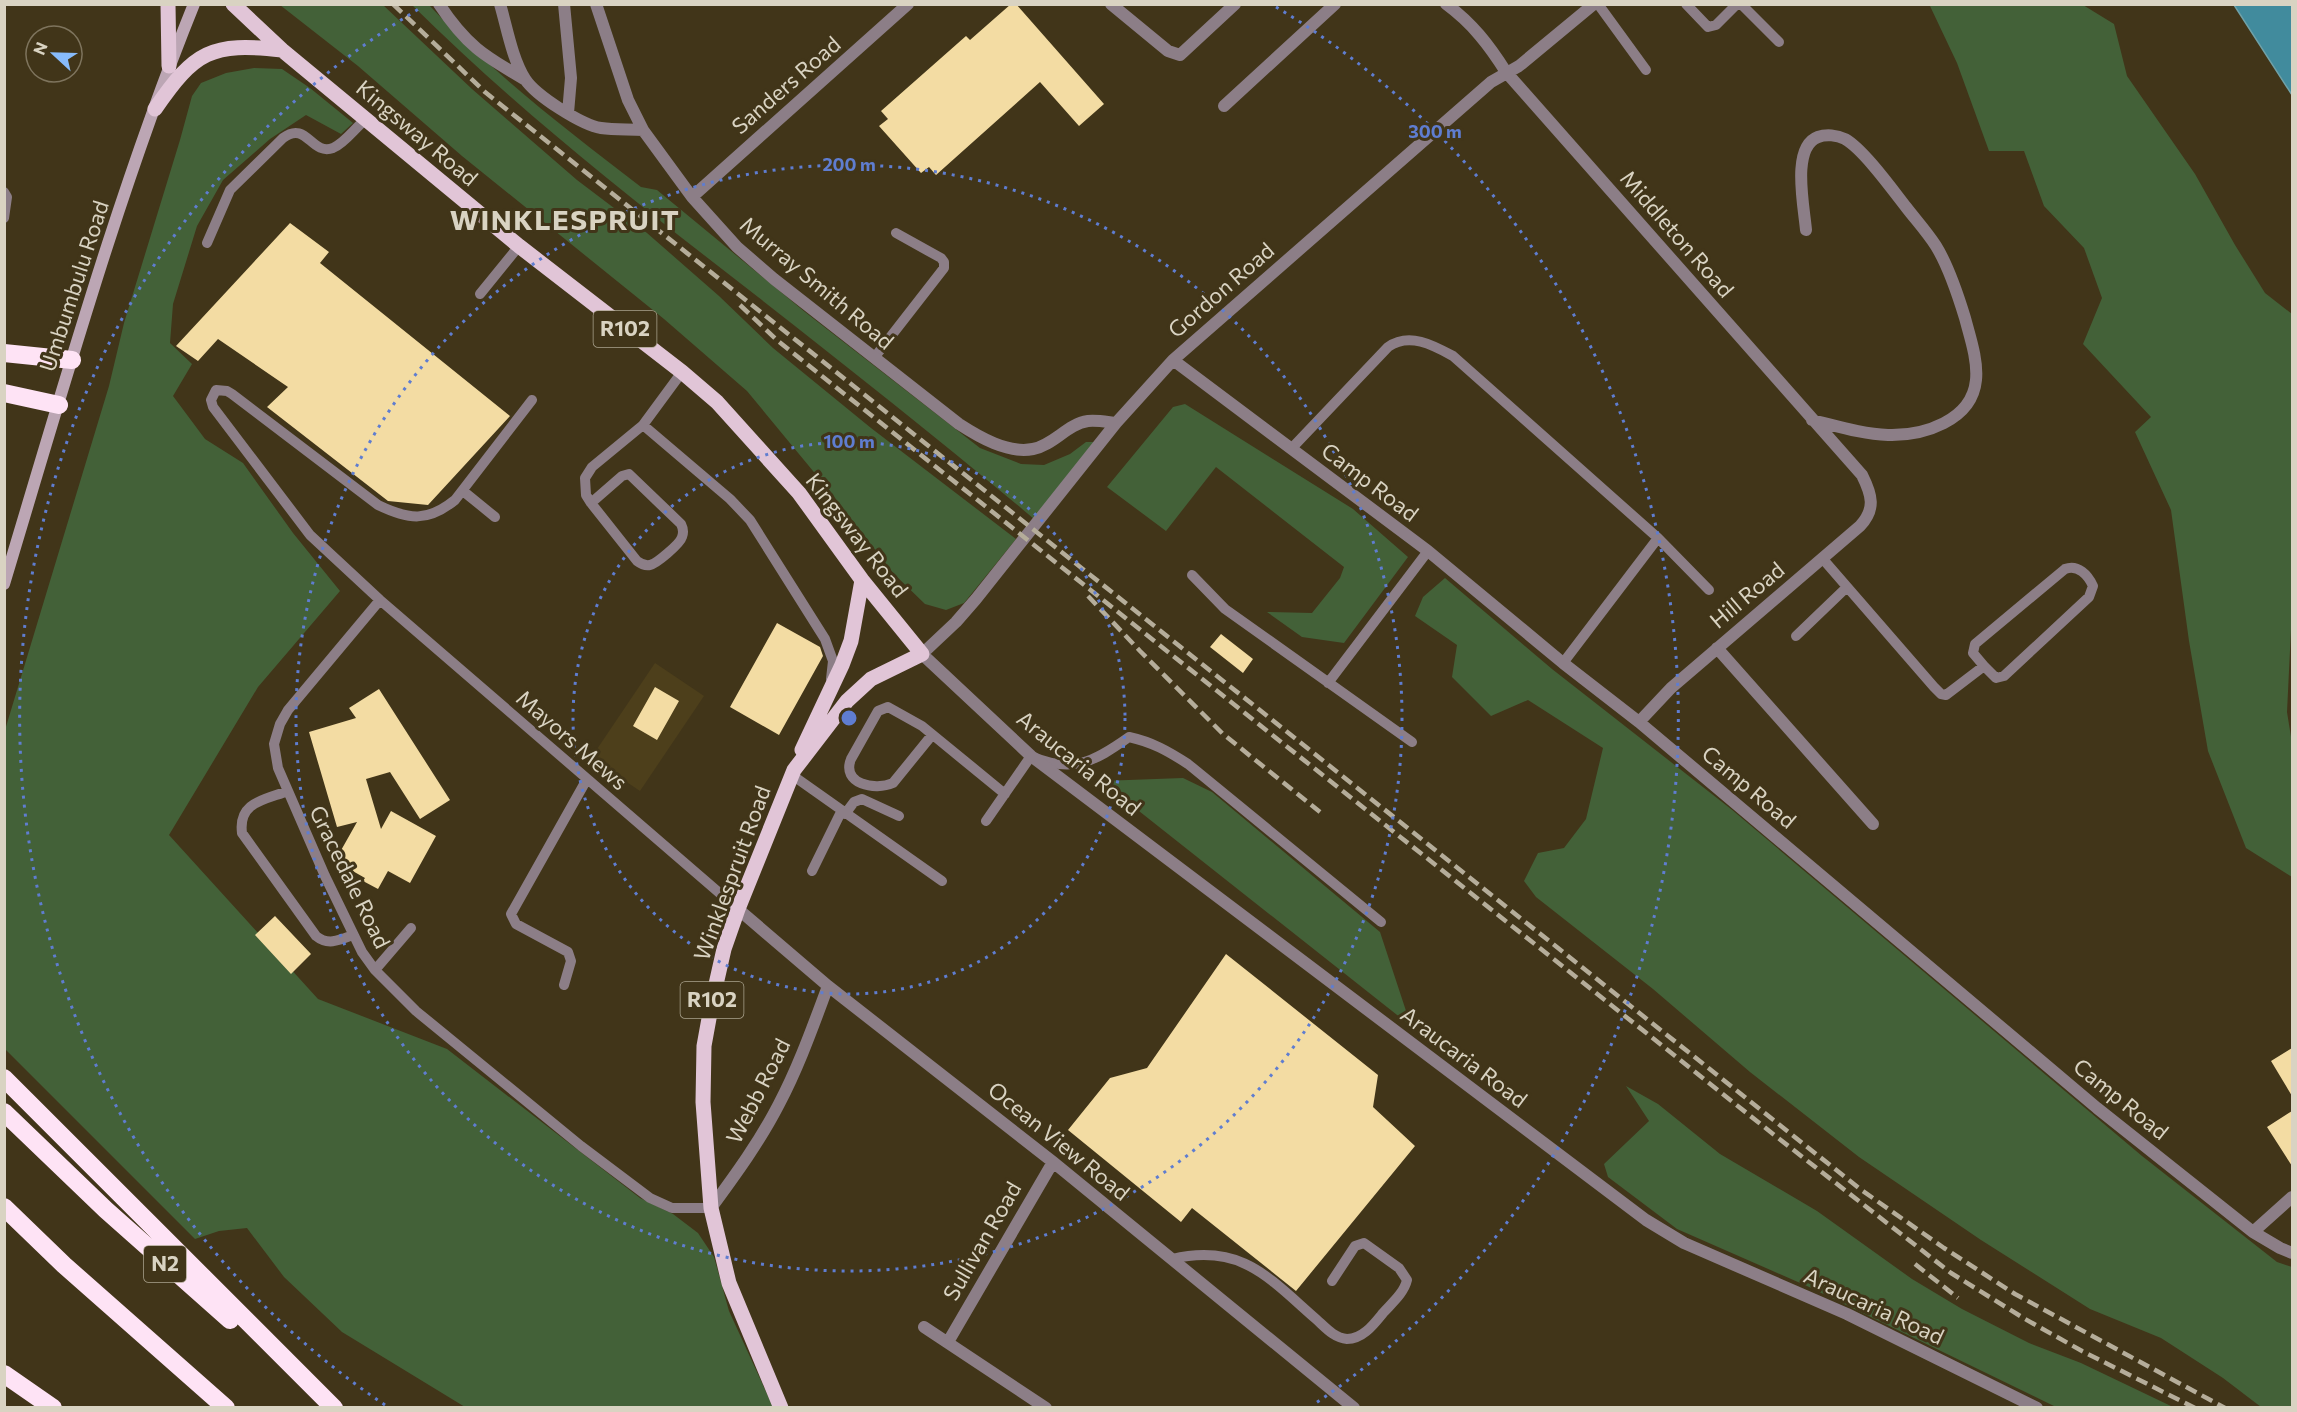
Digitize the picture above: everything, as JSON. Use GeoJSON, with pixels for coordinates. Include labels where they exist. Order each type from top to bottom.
{"type":"FeatureCollection","features":[{"type":"Feature","properties":{"kind":"highway"},"geometry":{"type":"LineString","coordinates":[[4,353],[72,360]]}},
{"type":"Feature","properties":{"kind":"highway"},"geometry":{"type":"LineString","coordinates":[[4,393],[58,405]]}},
{"type":"Feature","properties":{"kind":"highway"},"geometry":{"type":"LineString","coordinates":[[4,1078],[333,1407]]}},
{"type":"Feature","properties":{"kind":"highway","name":"N2"},"geometry":{"type":"LineString","coordinates":[[4,1112],[123,1226],[333,1407]]}},
{"type":"Feature","properties":{"kind":"highway"},"geometry":{"type":"LineString","coordinates":[[4,1207],[64,1265],[226,1407]]}},
{"type":"Feature","properties":{"kind":"highway"},"geometry":{"type":"LineString","coordinates":[[4,1374],[53,1407]]}},
{"type":"Feature","properties":{"kind":"main road"},"geometry":{"type":"LineString","coordinates":[[168,4],[169,66]]}},
{"type":"Feature","properties":{"kind":"main road","name":"Umbumbulu Road"},"geometry":{"type":"LineString","coordinates":[[4,584],[72,360],[169,66],[194,4]]}},
{"type":"Feature","properties":{"kind":"main road","name":"Kingsway Road"},"geometry":{"type":"LineString","coordinates":[[232,4],[364,120],[717,402],[799,494],[862,580],[922,654]]}},
{"type":"Feature","properties":{"kind":"main road"},"geometry":{"type":"LineString","coordinates":[[155,109],[176,79],[206,55],[221,49],[240,47],[282,50]]}},
{"type":"Feature","properties":{"kind":"main road"},"geometry":{"type":"LineString","coordinates":[[793,772],[851,641],[862,580]]}},
{"type":"Feature","properties":{"kind":"main road","name":"Winklespruit Road"},"geometry":{"type":"LineString","coordinates":[[781,1407],[729,1283],[711,1208],[703,1102],[704,1046],[717,981],[738,909],[793,772],[847,701],[871,680],[922,654]]}},
{"type":"Feature","properties":{"kind":"street"},"geometry":{"type":"LineString","coordinates":[[439,4],[467,42],[525,80],[537,92],[577,119],[601,128],[643,130]]}},
{"type":"Feature","properties":{"kind":"street"},"geometry":{"type":"LineString","coordinates":[[500,4],[525,80]]}},
{"type":"Feature","properties":{"kind":"street"},"geometry":{"type":"LineString","coordinates":[[564,4],[571,78],[568,112]]}},
{"type":"Feature","properties":{"kind":"street","name":"Murray Smith Road"},"geometry":{"type":"LineString","coordinates":[[596,4],[620,79],[643,130],[692,197],[737,247],[774,279],[980,438],[1017,449],[1034,449],[1088,421],[1116,423]]}},
{"type":"Feature","properties":{"kind":"street","name":"Sanders Road"},"geometry":{"type":"LineString","coordinates":[[692,197],[908,4]]}},
{"type":"Feature","properties":{"kind":"street"},"geometry":{"type":"LineString","coordinates":[[1111,4],[1167,51],[1180,55],[1235,4]]}},
{"type":"Feature","properties":{"kind":"street"},"geometry":{"type":"LineString","coordinates":[[1224,106],[1335,4]]}},
{"type":"Feature","properties":{"kind":"street","name":"Middleton Road"},"geometry":{"type":"LineString","coordinates":[[1446,4],[1490,46],[1506,72],[1862,475],[1871,496]]}},
{"type":"Feature","properties":{"kind":"street","name":"Gordon Road"},"geometry":{"type":"LineString","coordinates":[[922,654],[956,622],[1116,423],[1173,360],[1491,82],[1519,66],[1596,4]]}},
{"type":"Feature","properties":{"kind":"street"},"geometry":{"type":"LineString","coordinates":[[1806,230],[1801,161],[1805,147],[1816,137],[1829,135],[1844,139],[1854,146],[1893,190],[1937,247],[1960,300],[1972,343],[1976,378],[1974,392],[1965,408],[1937,426],[1918,432],[1888,435],[1812,420]]}},
{"type":"Feature","properties":{"kind":"street","name":"Camp Road"},"geometry":{"type":"LineString","coordinates":[[1173,360],[1428,551],[1563,663],[1639,722],[2097,1108],[2253,1232],[2292,1253]]}},
{"type":"Feature","properties":{"kind":"street","name":"Hill Road"},"geometry":{"type":"LineString","coordinates":[[1639,722],[1671,688],[1866,519],[1872,506],[1871,496]]}},
{"type":"Feature","properties":{"kind":"street"},"geometry":{"type":"LineString","coordinates":[[1717,648],[1873,824]]}},
{"type":"Feature","properties":{"kind":"street","name":"Araucaria Road"},"geometry":{"type":"LineString","coordinates":[[922,654],[1030,756],[1666,1233],[1846,1314],[2037,1407]]}},
{"type":"Feature","properties":{"kind":"street","name":"Ocean View Road"},"geometry":{"type":"LineString","coordinates":[[738,909],[828,986],[1053,1162],[1354,1407]]}},
{"type":"Feature","properties":{"kind":"street","name":"Webb Road"},"geometry":{"type":"LineString","coordinates":[[711,1208],[742,1167],[779,1104],[793,1075],[828,986]]}},
{"type":"Feature","properties":{"kind":"street","name":"Sullivan Road"},"geometry":{"type":"LineString","coordinates":[[948,1342],[1053,1162]]}},
{"type":"Feature","properties":{"kind":"street"},"geometry":{"type":"LineString","coordinates":[[2253,1232],[2292,1197]]}},
{"type":"Feature","properties":{"kind":"street"},"geometry":{"type":"LineString","coordinates":[[924,1327],[1046,1407]]}},
{"type":"Feature","properties":{"kind":"lane"},"geometry":{"type":"LineString","coordinates":[[1596,4],[1646,70]]}},
{"type":"Feature","properties":{"kind":"lane"},"geometry":{"type":"LineString","coordinates":[[1686,4],[1708,27],[1716,25],[1739,4],[1779,42]]}},
{"type":"Feature","properties":{"kind":"lane"},"geometry":{"type":"LineString","coordinates":[[207,243],[230,189],[283,138],[292,132],[298,133],[318,147],[330,149],[364,120]]}},
{"type":"Feature","properties":{"kind":"lane"},"geometry":{"type":"LineString","coordinates":[[4,192],[7,197],[4,218]]}},
{"type":"Feature","properties":{"kind":"lane"},"geometry":{"type":"LineString","coordinates":[[874,358],[944,268],[941,258],[896,233]]}},
{"type":"Feature","properties":{"kind":"lane"},"geometry":{"type":"LineString","coordinates":[[480,294],[519,246]]}},
{"type":"Feature","properties":{"kind":"lane"},"geometry":{"type":"LineString","coordinates":[[1291,449],[1388,348],[1396,342],[1408,339],[1424,342],[1453,356],[1658,538],[1709,590]]}},
{"type":"Feature","properties":{"kind":"lane"},"geometry":{"type":"LineString","coordinates":[[591,503],[622,476],[629,474],[681,524],[684,529],[682,537],[656,563],[648,566],[641,564],[591,503],[584,486],[587,473],[643,425],[682,372]]}},
{"type":"Feature","properties":{"kind":"lane","name":"Mayors Mews"},"geometry":{"type":"LineString","coordinates":[[463,491],[443,509],[428,516],[401,515],[378,505],[232,394],[216,390],[211,400],[213,407],[296,518],[323,548],[380,600],[738,909]]}},
{"type":"Feature","properties":{"kind":"lane"},"geometry":{"type":"LineString","coordinates":[[495,517],[463,491],[532,400]]}},
{"type":"Feature","properties":{"kind":"lane"},"geometry":{"type":"LineString","coordinates":[[643,425],[730,499],[755,527],[825,639],[832,661],[829,691]]}},
{"type":"Feature","properties":{"kind":"lane"},"geometry":{"type":"LineString","coordinates":[[1563,663],[1658,538]]}},
{"type":"Feature","properties":{"kind":"lane"},"geometry":{"type":"LineString","coordinates":[[1328,683],[1428,551]]}},
{"type":"Feature","properties":{"kind":"lane"},"geometry":{"type":"LineString","coordinates":[[1822,558],[1941,694],[1949,695],[1984,666]]}},
{"type":"Feature","properties":{"kind":"lane"},"geometry":{"type":"LineString","coordinates":[[2074,566],[2091,582],[2093,586],[2089,597],[2004,676],[1996,678],[1984,666],[1973,653],[1974,645],[2065,569],[2074,566]]}},
{"type":"Feature","properties":{"kind":"lane"},"geometry":{"type":"LineString","coordinates":[[1192,575],[1225,609],[1412,742]]}},
{"type":"Feature","properties":{"kind":"lane"},"geometry":{"type":"LineString","coordinates":[[1796,636],[1847,587]]}},
{"type":"Feature","properties":{"kind":"lane","name":"Gracedale Road"},"geometry":{"type":"LineString","coordinates":[[380,600],[288,710],[280,724],[274,744],[278,768],[353,935],[375,970],[416,1011],[581,1146],[650,1198],[672,1208],[711,1208]]}},
{"type":"Feature","properties":{"kind":"lane"},"geometry":{"type":"LineString","coordinates":[[932,735],[893,783],[873,788],[850,773],[851,759],[880,708],[888,707],[903,714],[932,735],[1005,794]]}},
{"type":"Feature","properties":{"kind":"lane"},"geometry":{"type":"LineString","coordinates":[[986,821],[1030,756],[1050,764],[1078,764],[1105,754],[1129,737],[1161,747],[1188,764],[1381,922]]}},
{"type":"Feature","properties":{"kind":"lane"},"geometry":{"type":"LineString","coordinates":[[793,772],[843,813],[942,881]]}},
{"type":"Feature","properties":{"kind":"lane"},"geometry":{"type":"LineString","coordinates":[[564,985],[571,961],[567,952],[516,924],[511,914],[587,779]]}},
{"type":"Feature","properties":{"kind":"lane"},"geometry":{"type":"LineString","coordinates":[[288,791],[249,806],[241,822],[242,833],[316,936],[328,942],[353,935]]}},
{"type":"Feature","properties":{"kind":"lane"},"geometry":{"type":"LineString","coordinates":[[812,871],[843,813],[854,802],[862,799],[899,816]]}},
{"type":"Feature","properties":{"kind":"lane"},"geometry":{"type":"LineString","coordinates":[[375,970],[411,928]]}},
{"type":"Feature","properties":{"kind":"lane"},"geometry":{"type":"LineString","coordinates":[[1172,1259],[1202,1254],[1241,1261],[1260,1270],[1330,1332],[1345,1339],[1362,1335],[1372,1326],[1404,1290],[1407,1280],[1399,1268],[1364,1243],[1356,1246],[1332,1281]]}},
{"type":"Feature","properties":{"kind":"shaded area"},"geometry":{"type":"Polygon","coordinates":[[[655,663],[704,696],[640,791],[591,758],[655,663]]]}},
{"type":"Feature","properties":{"kind":"green space"},"geometry":{"type":"Polygon","coordinates":[[[280,5],[383,5],[472,89],[577,180],[647,233],[719,296],[773,348],[871,428],[1016,539],[964,603],[946,610],[925,604],[894,574],[747,391],[664,319],[462,156],[358,66],[280,5]]]}},
{"type":"Feature","properties":{"kind":"green space"},"geometry":{"type":"Polygon","coordinates":[[[412,5],[429,5],[478,54],[558,122],[641,187],[657,190],[805,312],[980,448],[1021,464],[1044,465],[1070,454],[1086,442],[1094,442],[1034,519],[897,407],[580,156],[494,82],[412,5]]]}},
{"type":"Feature","properties":{"kind":"green space"},"geometry":{"type":"Polygon","coordinates":[[[1926,5],[2083,5],[2114,24],[2127,76],[2195,174],[2265,293],[2292,314],[2292,609],[2287,712],[2292,743],[2292,877],[2246,848],[2208,751],[2189,641],[2171,510],[2135,432],[2151,417],[2083,344],[2102,298],[2084,248],[2044,206],[2024,151],[1989,151],[1957,63],[1930,6],[1926,5]]]}},
{"type":"Feature","properties":{"kind":"green space"},"geometry":{"type":"Polygon","coordinates":[[[254,68],[282,69],[310,88],[353,123],[341,134],[306,115],[270,139],[223,180],[197,226],[173,304],[170,343],[192,364],[173,396],[205,439],[243,463],[293,533],[340,591],[258,687],[169,835],[318,999],[447,1049],[640,1198],[673,1214],[698,1233],[714,1257],[729,1311],[773,1407],[465,1407],[342,1332],[284,1277],[247,1228],[219,1231],[195,1239],[5,1049],[5,730],[109,386],[124,323],[192,96],[201,83],[226,73],[254,68]]]}},
{"type":"Feature","properties":{"kind":"green space"},"geometry":{"type":"Polygon","coordinates":[[[1185,404],[1353,509],[1408,557],[1344,643],[1302,637],[1267,612],[1312,613],[1340,578],[1344,567],[1216,467],[1166,531],[1107,487],[1173,407],[1185,404]]]}},
{"type":"Feature","properties":{"kind":"green space"},"geometry":{"type":"Polygon","coordinates":[[[1445,578],[1552,669],[1731,809],[2142,1156],[2277,1262],[2292,1267],[2292,1407],[2261,1407],[2223,1378],[2161,1338],[2090,1309],[1981,1240],[1859,1157],[1750,1072],[1653,989],[1536,897],[1524,881],[1538,853],[1564,848],[1586,819],[1603,748],[1528,700],[1491,716],[1452,677],[1457,645],[1415,616],[1423,597],[1445,578]]]}},
{"type":"Feature","properties":{"kind":"green space"},"geometry":{"type":"Polygon","coordinates":[[[1183,778],[1212,792],[1380,932],[1411,1026],[1101,781],[1183,778]]]}},
{"type":"Feature","properties":{"kind":"green space"},"geometry":{"type":"Polygon","coordinates":[[[1626,1086],[1658,1104],[1720,1154],[1817,1211],[1912,1279],[1962,1309],[2029,1343],[2081,1363],[2173,1407],[2056,1407],[1807,1286],[1677,1229],[1608,1177],[1604,1164],[1649,1121],[1626,1086]]]}},
{"type":"Feature","properties":{"kind":"water"},"geometry":{"type":"Polygon","coordinates":[[[2234,5],[2292,5],[2292,95],[2234,5]]]}},
{"type":"Feature","properties":{"kind":"building"},"geometry":{"type":"Polygon","coordinates":[[[1011,4],[1016,4],[1104,104],[1079,126],[1040,82],[936,175],[929,167],[921,173],[879,126],[888,119],[881,111],[966,36],[970,40],[1011,4]]]}},
{"type":"Feature","properties":{"kind":"building"},"geometry":{"type":"Polygon","coordinates":[[[290,223],[329,252],[320,263],[510,416],[428,505],[388,501],[267,407],[288,387],[218,339],[198,361],[176,346],[290,223]]]}},
{"type":"Feature","properties":{"kind":"building"},"geometry":{"type":"Polygon","coordinates":[[[777,623],[820,647],[823,656],[779,735],[730,707],[777,623]]]}},
{"type":"Feature","properties":{"kind":"building"},"geometry":{"type":"Polygon","coordinates":[[[1221,634],[1253,659],[1243,673],[1210,647],[1221,634]]]}},
{"type":"Feature","properties":{"kind":"building"},"geometry":{"type":"Polygon","coordinates":[[[655,687],[679,701],[657,740],[633,726],[655,687]]]}},
{"type":"Feature","properties":{"kind":"building"},"geometry":{"type":"Polygon","coordinates":[[[379,689],[450,800],[420,819],[390,772],[366,779],[381,829],[391,811],[436,836],[410,883],[388,871],[378,889],[363,881],[365,878],[335,861],[357,822],[337,827],[309,732],[356,718],[349,708],[379,689]]]}},
{"type":"Feature","properties":{"kind":"building"},"geometry":{"type":"Polygon","coordinates":[[[275,916],[311,954],[291,974],[255,935],[275,916]]]}},
{"type":"Feature","properties":{"kind":"building"},"geometry":{"type":"Polygon","coordinates":[[[1226,954],[1378,1075],[1373,1107],[1415,1146],[1296,1291],[1192,1208],[1181,1222],[1068,1130],[1110,1078],[1147,1068],[1226,954]]]}},
{"type":"Feature","properties":{"kind":"building"},"geometry":{"type":"Polygon","coordinates":[[[2292,1048],[2292,1096],[2271,1061],[2292,1048]]]}},
{"type":"Feature","properties":{"kind":"building"},"geometry":{"type":"Polygon","coordinates":[[[2292,1111],[2292,1166],[2267,1127],[2292,1111]]]}},
{"type":"Feature","properties":{"kind":"railway"},"geometry":{"type":"LineString","coordinates":[[393,4],[485,92],[1860,1189],[2015,1294],[2225,1408]]}},
{"type":"Feature","properties":{"kind":"railway"},"geometry":{"type":"LineString","coordinates":[[740,305],[778,341],[1773,1134],[1951,1273],[2082,1351],[2195,1408]]}},
{"type":"Feature","properties":{"kind":"railway"},"geometry":{"type":"LineString","coordinates":[[1088,596],[1223,734],[1320,812]]}},
{"type":"Feature","properties":{"kind":"railway"},"geometry":{"type":"LineString","coordinates":[[1915,1264],[1958,1298]]}},
{"type":"Feature","properties":{"kind":"district","name":"WINKLESPRUIT"},"geometry":{"type":"Point","coordinates":[565,220]}}]}
